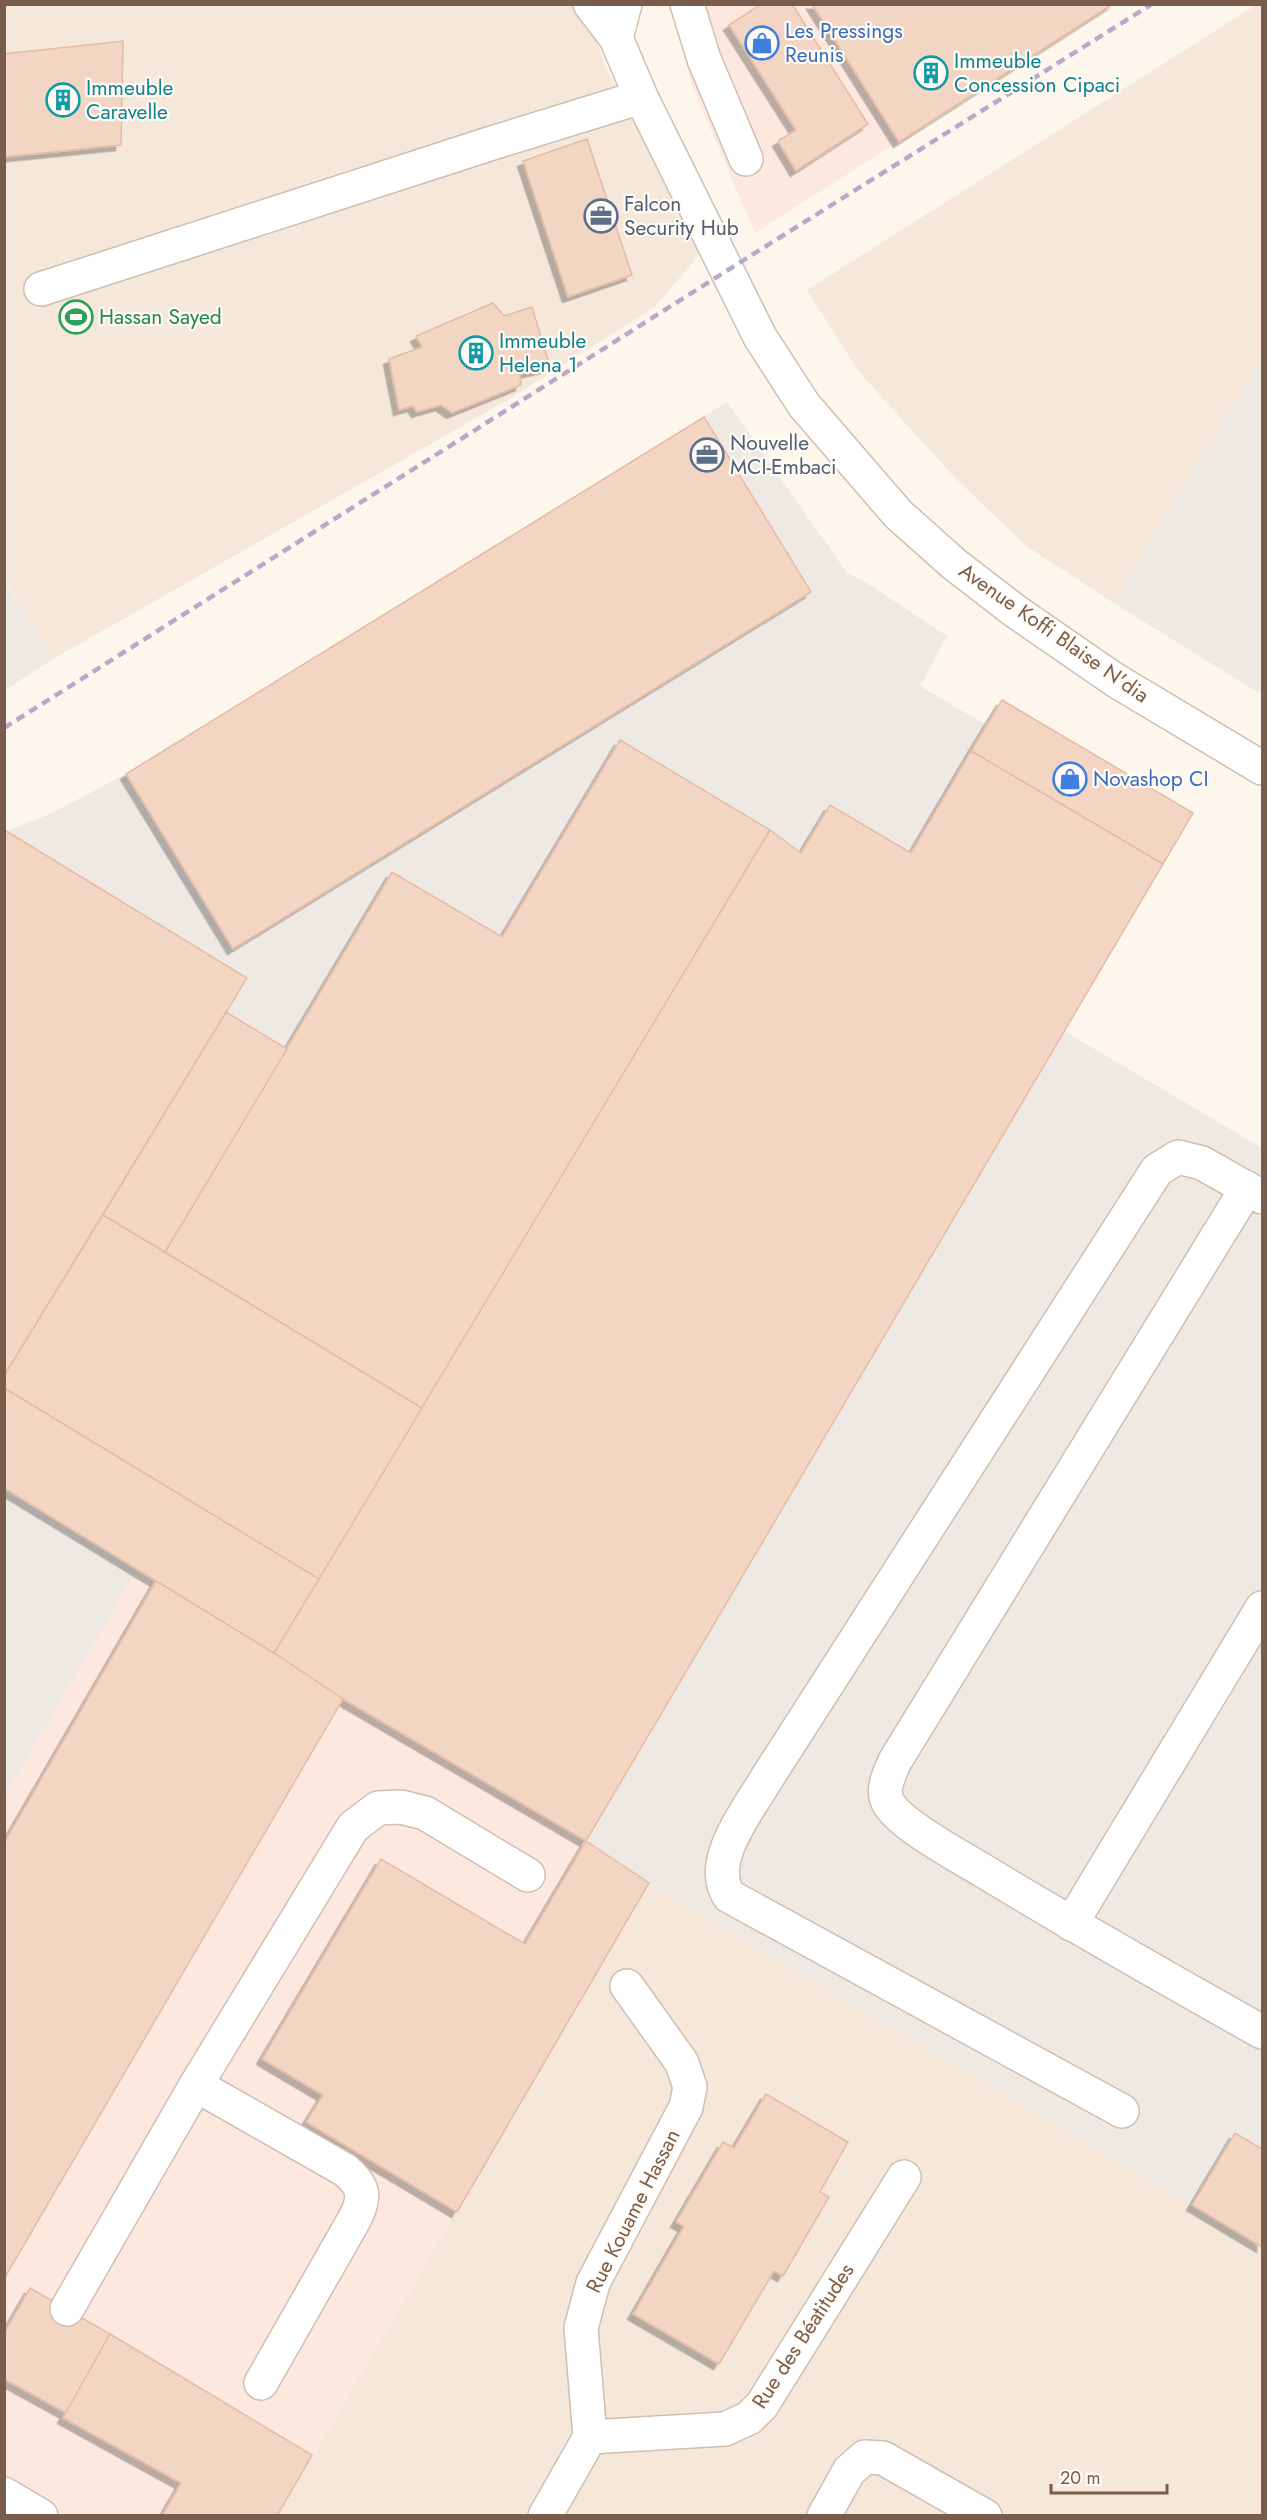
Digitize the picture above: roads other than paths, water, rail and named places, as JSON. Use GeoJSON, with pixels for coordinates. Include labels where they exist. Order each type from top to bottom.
{"type":"FeatureCollection","features":[{"type":"Feature","properties":{"kind":"street","name":"Avenue Koffi Blaise N'dia"},"geometry":{"type":"LineString","coordinates":[[590,4],[616,38],[642,97],[760,338],[804,405],[898,514],[954,564],[1015,611],[1115,680],[1263,768]]}},
{"type":"Feature","properties":{"kind":"street"},"geometry":{"type":"LineString","coordinates":[[616,38],[625,4]]}},
{"type":"Feature","properties":{"kind":"street"},"geometry":{"type":"LineString","coordinates":[[687,4],[704,59],[746,159]]}},
{"type":"Feature","properties":{"kind":"street"},"geometry":{"type":"LineString","coordinates":[[41,289],[642,97]]}},
{"type":"Feature","properties":{"kind":"street"},"geometry":{"type":"LineString","coordinates":[[1122,2111],[729,1896],[723,1888],[722,1863],[732,1837],[767,1778],[1157,1170],[1178,1157],[1202,1163],[1255,1193],[895,1761],[886,1785],[887,1801],[899,1815],[922,1833],[1071,1924],[1263,2032]]}},
{"type":"Feature","properties":{"kind":"street"},"geometry":{"type":"LineString","coordinates":[[1071,1924],[1263,1608]]}},
{"type":"Feature","properties":{"kind":"street"},"geometry":{"type":"LineString","coordinates":[[67,2309],[196,2085],[353,1827],[378,1808],[401,1807],[425,1813],[528,1875]]}},
{"type":"Feature","properties":{"kind":"street","name":"Rue Kouame Hassan"},"geometry":{"type":"LineString","coordinates":[[590,2437],[581,2328],[585,2310],[593,2283],[686,2107],[690,2087],[682,2063],[627,1986]]}},
{"type":"Feature","properties":{"kind":"street"},"geometry":{"type":"LineString","coordinates":[[196,2085],[345,2170],[358,2181],[363,2195],[362,2205],[354,2220],[261,2383]]}},
{"type":"Feature","properties":{"kind":"street","name":"Rue des Béatitudes"},"geometry":{"type":"LineString","coordinates":[[590,2437],[725,2429],[749,2418],[762,2405],[904,2177]]}},
{"type":"Feature","properties":{"kind":"street"},"geometry":{"type":"LineString","coordinates":[[544,2516],[590,2437]]}},
{"type":"Feature","properties":{"kind":"street"},"geometry":{"type":"LineString","coordinates":[[824,2516],[849,2470],[865,2457],[883,2458],[985,2516]]}},
{"type":"Feature","properties":{"kind":"street"},"geometry":{"type":"LineString","coordinates":[[4,2494],[41,2516]]}},
{"type":"Feature","properties":{"kind":"railway"},"geometry":{"type":"LineString","coordinates":[[4,728],[1152,4]]}},
{"type":"Feature","properties":{"kind":"place","name":"Les Pressings Reunis"},"geometry":{"type":"Point","coordinates":[762,43]}},
{"type":"Feature","properties":{"kind":"place","name":"Immeuble Concession Cipaci"},"geometry":{"type":"Point","coordinates":[931,73]}},
{"type":"Feature","properties":{"kind":"place","name":"Immeuble Caravelle"},"geometry":{"type":"Point","coordinates":[63,100]}},
{"type":"Feature","properties":{"kind":"place","name":"Falcon Security Hub"},"geometry":{"type":"Point","coordinates":[601,216]}},
{"type":"Feature","properties":{"kind":"place","name":"Hassan Sayed"},"geometry":{"type":"Point","coordinates":[76,317]}},
{"type":"Feature","properties":{"kind":"place","name":"Immeuble Helena 1"},"geometry":{"type":"Point","coordinates":[476,353]}},
{"type":"Feature","properties":{"kind":"place","name":"Nouvelle MCI-Embaci"},"geometry":{"type":"Point","coordinates":[707,455]}},
{"type":"Feature","properties":{"kind":"place","name":"Novashop CI"},"geometry":{"type":"Point","coordinates":[1070,779]}}]}
